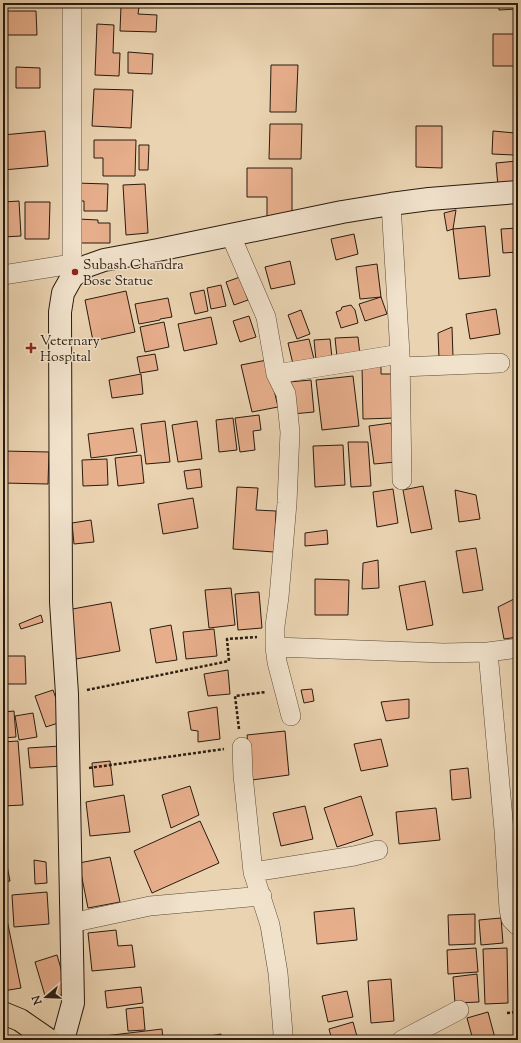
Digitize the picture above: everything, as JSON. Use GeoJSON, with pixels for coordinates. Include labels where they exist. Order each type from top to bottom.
{"type":"FeatureCollection","features":[{"type":"Feature","properties":{"kind":"main road"},"geometry":{"type":"LineString","coordinates":[[64,1040],[73,1003],[67,694],[60,602],[60,312],[63,293],[72,271],[104,260],[231,236],[342,212],[429,199],[518,192]]}},
{"type":"Feature","properties":{"kind":"main road"},"geometry":{"type":"LineString","coordinates":[[3,1013],[20,1020],[49,1040]]}},
{"type":"Feature","properties":{"kind":"street"},"geometry":{"type":"LineString","coordinates":[[3,275],[72,271],[72,3]]}},
{"type":"Feature","properties":{"kind":"street"},"geometry":{"type":"LineString","coordinates":[[391,204],[400,360],[402,480]]}},
{"type":"Feature","properties":{"kind":"street"},"geometry":{"type":"LineString","coordinates":[[231,236],[266,317],[276,374],[286,394],[290,432],[287,503],[275,641],[277,662],[291,716]]}},
{"type":"Feature","properties":{"kind":"street"},"geometry":{"type":"LineString","coordinates":[[276,374],[400,360],[500,363]]}},
{"type":"Feature","properties":{"kind":"street"},"geometry":{"type":"LineString","coordinates":[[275,641],[444,653],[488,652],[518,648]]}},
{"type":"Feature","properties":{"kind":"street"},"geometry":{"type":"LineString","coordinates":[[488,652],[504,830],[509,909],[511,919],[518,926]]}},
{"type":"Feature","properties":{"kind":"street"},"geometry":{"type":"LineString","coordinates":[[242,747],[243,774],[253,872],[262,896],[270,925],[278,973],[283,1033],[282,1040]]}},
{"type":"Feature","properties":{"kind":"street"},"geometry":{"type":"LineString","coordinates":[[253,872],[354,856],[378,850]]}},
{"type":"Feature","properties":{"kind":"street"},"geometry":{"type":"LineString","coordinates":[[71,923],[150,906],[262,896]]}},
{"type":"Feature","properties":{"kind":"street"},"geometry":{"type":"LineString","coordinates":[[402,1040],[459,1010]]}},
{"type":"Feature","properties":{"kind":"path"},"geometry":{"type":"LineString","coordinates":[[67,694],[229,661],[227,639],[275,641]]}},
{"type":"Feature","properties":{"kind":"path"},"geometry":{"type":"LineString","coordinates":[[68,771],[242,747],[235,696],[284,689]]}},
{"type":"Feature","properties":{"kind":"path"},"geometry":{"type":"LineString","coordinates":[[507,1013],[518,1012]]}},
{"type":"Feature","properties":{"kind":"building"},"geometry":{"type":"Polygon","coordinates":[[[498,3],[518,3],[518,9],[499,10],[498,3]]]}},
{"type":"Feature","properties":{"kind":"building"},"geometry":{"type":"Polygon","coordinates":[[[121,6],[139,7],[138,14],[157,15],[156,32],[120,31],[121,6]]]}},
{"type":"Feature","properties":{"kind":"building"},"geometry":{"type":"Polygon","coordinates":[[[3,11],[36,11],[37,35],[3,35],[3,11]]]}},
{"type":"Feature","properties":{"kind":"building"},"geometry":{"type":"Polygon","coordinates":[[[97,24],[114,25],[113,53],[120,53],[119,76],[95,75],[97,24]]]}},
{"type":"Feature","properties":{"kind":"building"},"geometry":{"type":"Polygon","coordinates":[[[493,34],[518,34],[518,66],[493,66],[493,34]]]}},
{"type":"Feature","properties":{"kind":"building"},"geometry":{"type":"Polygon","coordinates":[[[128,52],[153,54],[152,74],[128,73],[128,52]]]}},
{"type":"Feature","properties":{"kind":"building"},"geometry":{"type":"Polygon","coordinates":[[[271,65],[298,65],[296,112],[270,112],[271,65]]]}},
{"type":"Feature","properties":{"kind":"building"},"geometry":{"type":"Polygon","coordinates":[[[16,67],[40,68],[40,88],[16,88],[16,67]]]}},
{"type":"Feature","properties":{"kind":"building"},"geometry":{"type":"Polygon","coordinates":[[[94,89],[133,90],[131,128],[92,126],[94,89]]]}},
{"type":"Feature","properties":{"kind":"building"},"geometry":{"type":"Polygon","coordinates":[[[270,124],[302,124],[301,159],[269,159],[270,124]]]}},
{"type":"Feature","properties":{"kind":"building"},"geometry":{"type":"Polygon","coordinates":[[[416,126],[442,126],[442,168],[416,167],[416,126]]]}},
{"type":"Feature","properties":{"kind":"building"},"geometry":{"type":"Polygon","coordinates":[[[45,131],[48,166],[3,170],[3,135],[45,131]]]}},
{"type":"Feature","properties":{"kind":"building"},"geometry":{"type":"Polygon","coordinates":[[[493,131],[515,133],[514,155],[492,154],[493,131]]]}},
{"type":"Feature","properties":{"kind":"building"},"geometry":{"type":"Polygon","coordinates":[[[94,140],[136,140],[135,176],[103,176],[103,158],[94,158],[94,140]]]}},
{"type":"Feature","properties":{"kind":"building"},"geometry":{"type":"Polygon","coordinates":[[[139,145],[149,145],[148,170],[139,170],[139,145]]]}},
{"type":"Feature","properties":{"kind":"building"},"geometry":{"type":"Polygon","coordinates":[[[517,161],[518,180],[515,186],[498,187],[496,163],[517,161]]]}},
{"type":"Feature","properties":{"kind":"building"},"geometry":{"type":"Polygon","coordinates":[[[247,168],[292,168],[292,218],[267,218],[267,197],[247,197],[247,168]]]}},
{"type":"Feature","properties":{"kind":"building"},"geometry":{"type":"Polygon","coordinates":[[[75,183],[108,184],[107,211],[84,211],[84,201],[74,201],[75,183]]]}},
{"type":"Feature","properties":{"kind":"building"},"geometry":{"type":"Polygon","coordinates":[[[145,184],[148,233],[126,235],[123,185],[145,184]]]}},
{"type":"Feature","properties":{"kind":"building"},"geometry":{"type":"Polygon","coordinates":[[[19,201],[21,236],[3,237],[3,202],[19,201]]]}},
{"type":"Feature","properties":{"kind":"building"},"geometry":{"type":"Polygon","coordinates":[[[25,202],[50,202],[49,239],[25,239],[25,202]]]}},
{"type":"Feature","properties":{"kind":"building"},"geometry":{"type":"Polygon","coordinates":[[[456,210],[453,229],[447,231],[444,213],[456,210]]]}},
{"type":"Feature","properties":{"kind":"building"},"geometry":{"type":"Polygon","coordinates":[[[78,219],[98,220],[98,223],[110,223],[110,243],[77,243],[78,219]]]}},
{"type":"Feature","properties":{"kind":"building"},"geometry":{"type":"Polygon","coordinates":[[[485,226],[490,276],[459,279],[453,229],[485,226]]]}},
{"type":"Feature","properties":{"kind":"building"},"geometry":{"type":"Polygon","coordinates":[[[518,228],[518,252],[503,253],[501,229],[518,228]]]}},
{"type":"Feature","properties":{"kind":"building"},"geometry":{"type":"Polygon","coordinates":[[[354,234],[358,254],[336,260],[331,239],[354,234]]]}},
{"type":"Feature","properties":{"kind":"building"},"geometry":{"type":"Polygon","coordinates":[[[290,261],[295,284],[271,289],[265,267],[290,261]]]}},
{"type":"Feature","properties":{"kind":"building"},"geometry":{"type":"Polygon","coordinates":[[[377,264],[381,297],[360,299],[356,267],[377,264]]]}},
{"type":"Feature","properties":{"kind":"building"},"geometry":{"type":"Polygon","coordinates":[[[240,277],[248,300],[234,305],[226,282],[240,277]]]}},
{"type":"Feature","properties":{"kind":"building"},"geometry":{"type":"Polygon","coordinates":[[[221,285],[226,306],[211,309],[207,288],[221,285]]]}},
{"type":"Feature","properties":{"kind":"building"},"geometry":{"type":"Polygon","coordinates":[[[204,290],[208,311],[195,314],[190,293],[204,290]]]}},
{"type":"Feature","properties":{"kind":"building"},"geometry":{"type":"Polygon","coordinates":[[[126,291],[135,332],[93,341],[85,300],[126,291]]]}},
{"type":"Feature","properties":{"kind":"building"},"geometry":{"type":"Polygon","coordinates":[[[381,297],[387,314],[365,321],[359,304],[381,297]]]}},
{"type":"Feature","properties":{"kind":"building"},"geometry":{"type":"Polygon","coordinates":[[[168,298],[172,317],[139,324],[135,304],[168,298]]]}},
{"type":"Feature","properties":{"kind":"building"},"geometry":{"type":"Polygon","coordinates":[[[351,305],[355,310],[358,323],[341,328],[336,312],[341,310],[342,307],[351,305]]]}},
{"type":"Feature","properties":{"kind":"building"},"geometry":{"type":"Polygon","coordinates":[[[496,309],[500,334],[470,339],[466,314],[496,309]]]}},
{"type":"Feature","properties":{"kind":"building"},"geometry":{"type":"Polygon","coordinates":[[[301,310],[310,334],[297,339],[288,315],[301,310]]]}},
{"type":"Feature","properties":{"kind":"building"},"geometry":{"type":"Polygon","coordinates":[[[249,316],[256,337],[240,342],[233,321],[249,316]]]}},
{"type":"Feature","properties":{"kind":"building"},"geometry":{"type":"Polygon","coordinates":[[[211,317],[217,344],[184,351],[178,324],[211,317]]]}},
{"type":"Feature","properties":{"kind":"building"},"geometry":{"type":"Polygon","coordinates":[[[164,322],[169,347],[145,352],[140,327],[164,322]]]}},
{"type":"Feature","properties":{"kind":"building"},"geometry":{"type":"Polygon","coordinates":[[[452,327],[453,357],[439,358],[438,333],[452,327]]]}},
{"type":"Feature","properties":{"kind":"building"},"geometry":{"type":"Polygon","coordinates":[[[358,337],[360,355],[337,357],[335,338],[358,337]]]}},
{"type":"Feature","properties":{"kind":"building"},"geometry":{"type":"Polygon","coordinates":[[[309,339],[314,359],[293,364],[288,343],[309,339]]]}},
{"type":"Feature","properties":{"kind":"building"},"geometry":{"type":"Polygon","coordinates":[[[330,339],[332,358],[316,360],[314,340],[330,339]]]}},
{"type":"Feature","properties":{"kind":"building"},"geometry":{"type":"Polygon","coordinates":[[[155,354],[158,370],[140,373],[137,357],[155,354]]]}},
{"type":"Feature","properties":{"kind":"building"},"geometry":{"type":"Polygon","coordinates":[[[267,360],[278,407],[252,412],[241,365],[267,360]]]}},
{"type":"Feature","properties":{"kind":"building"},"geometry":{"type":"Polygon","coordinates":[[[362,364],[381,364],[381,374],[393,374],[395,418],[363,419],[362,364]]]}},
{"type":"Feature","properties":{"kind":"building"},"geometry":{"type":"Polygon","coordinates":[[[141,374],[143,394],[112,398],[109,380],[141,374]]]}},
{"type":"Feature","properties":{"kind":"building"},"geometry":{"type":"Polygon","coordinates":[[[353,376],[359,426],[322,430],[316,380],[353,376]]]}},
{"type":"Feature","properties":{"kind":"building"},"geometry":{"type":"Polygon","coordinates":[[[311,380],[314,412],[292,414],[289,382],[311,380]]]}},
{"type":"Feature","properties":{"kind":"building"},"geometry":{"type":"Polygon","coordinates":[[[259,415],[261,430],[253,431],[255,450],[240,452],[235,418],[259,415]]]}},
{"type":"Feature","properties":{"kind":"building"},"geometry":{"type":"Polygon","coordinates":[[[233,418],[237,450],[219,452],[216,420],[233,418]]]}},
{"type":"Feature","properties":{"kind":"building"},"geometry":{"type":"Polygon","coordinates":[[[165,421],[170,462],[146,464],[141,424],[165,421]]]}},
{"type":"Feature","properties":{"kind":"building"},"geometry":{"type":"Polygon","coordinates":[[[197,421],[202,459],[178,462],[172,425],[197,421]]]}},
{"type":"Feature","properties":{"kind":"building"},"geometry":{"type":"Polygon","coordinates":[[[391,423],[396,462],[374,464],[369,426],[391,423]]]}},
{"type":"Feature","properties":{"kind":"building"},"geometry":{"type":"Polygon","coordinates":[[[133,428],[137,452],[91,458],[88,434],[133,428]]]}},
{"type":"Feature","properties":{"kind":"building"},"geometry":{"type":"Polygon","coordinates":[[[348,442],[368,442],[371,486],[351,487],[348,442]]]}},
{"type":"Feature","properties":{"kind":"building"},"geometry":{"type":"Polygon","coordinates":[[[343,445],[345,485],[315,487],[313,446],[343,445]]]}},
{"type":"Feature","properties":{"kind":"building"},"geometry":{"type":"Polygon","coordinates":[[[3,451],[49,452],[48,484],[3,483],[3,451]]]}},
{"type":"Feature","properties":{"kind":"building"},"geometry":{"type":"Polygon","coordinates":[[[141,455],[144,483],[118,486],[115,458],[141,455]]]}},
{"type":"Feature","properties":{"kind":"building"},"geometry":{"type":"Polygon","coordinates":[[[107,459],[108,485],[83,486],[82,460],[107,459]]]}},
{"type":"Feature","properties":{"kind":"building"},"geometry":{"type":"Polygon","coordinates":[[[200,469],[202,487],[187,489],[184,471],[200,469]]]}},
{"type":"Feature","properties":{"kind":"building"},"geometry":{"type":"Polygon","coordinates":[[[423,486],[432,529],[411,533],[403,490],[423,486]]]}},
{"type":"Feature","properties":{"kind":"building"},"geometry":{"type":"Polygon","coordinates":[[[237,487],[258,488],[256,510],[276,511],[274,552],[233,549],[237,487]]]}},
{"type":"Feature","properties":{"kind":"building"},"geometry":{"type":"Polygon","coordinates":[[[393,489],[398,523],[377,527],[373,492],[393,489]]]}},
{"type":"Feature","properties":{"kind":"building"},"geometry":{"type":"Polygon","coordinates":[[[455,490],[476,495],[480,519],[459,522],[455,490]]]}},
{"type":"Feature","properties":{"kind":"building"},"geometry":{"type":"Polygon","coordinates":[[[193,498],[198,528],[163,534],[158,504],[193,498]]]}},
{"type":"Feature","properties":{"kind":"building"},"geometry":{"type":"Polygon","coordinates":[[[91,520],[94,542],[74,544],[72,523],[91,520]]]}},
{"type":"Feature","properties":{"kind":"building"},"geometry":{"type":"Polygon","coordinates":[[[327,530],[328,544],[305,546],[305,533],[327,530]]]}},
{"type":"Feature","properties":{"kind":"building"},"geometry":{"type":"Polygon","coordinates":[[[476,548],[483,590],[463,593],[456,551],[476,548]]]}},
{"type":"Feature","properties":{"kind":"building"},"geometry":{"type":"Polygon","coordinates":[[[378,560],[379,588],[362,589],[363,563],[378,560]]]}},
{"type":"Feature","properties":{"kind":"building"},"geometry":{"type":"Polygon","coordinates":[[[315,579],[349,580],[348,615],[315,615],[315,579]]]}},
{"type":"Feature","properties":{"kind":"building"},"geometry":{"type":"Polygon","coordinates":[[[425,581],[433,625],[407,630],[399,586],[425,581]]]}},
{"type":"Feature","properties":{"kind":"building"},"geometry":{"type":"Polygon","coordinates":[[[231,588],[235,625],[209,628],[205,590],[231,588]]]}},
{"type":"Feature","properties":{"kind":"building"},"geometry":{"type":"Polygon","coordinates":[[[259,592],[262,628],[238,630],[235,594],[259,592]]]}},
{"type":"Feature","properties":{"kind":"building"},"geometry":{"type":"Polygon","coordinates":[[[518,597],[518,637],[504,639],[498,607],[518,597]]]}},
{"type":"Feature","properties":{"kind":"building"},"geometry":{"type":"Polygon","coordinates":[[[111,602],[120,651],[76,659],[67,610],[111,602]]]}},
{"type":"Feature","properties":{"kind":"building"},"geometry":{"type":"Polygon","coordinates":[[[41,615],[43,622],[21,629],[19,624],[41,615]]]}},
{"type":"Feature","properties":{"kind":"building"},"geometry":{"type":"Polygon","coordinates":[[[171,625],[177,660],[156,663],[150,629],[171,625]]]}},
{"type":"Feature","properties":{"kind":"building"},"geometry":{"type":"Polygon","coordinates":[[[214,629],[217,656],[186,659],[183,632],[214,629]]]}},
{"type":"Feature","properties":{"kind":"building"},"geometry":{"type":"Polygon","coordinates":[[[4,656],[25,656],[26,684],[5,684],[4,656]]]}},
{"type":"Feature","properties":{"kind":"building"},"geometry":{"type":"Polygon","coordinates":[[[228,670],[230,694],[208,696],[204,674],[228,670]]]}},
{"type":"Feature","properties":{"kind":"building"},"geometry":{"type":"Polygon","coordinates":[[[312,689],[314,701],[304,703],[301,690],[312,689]]]}},
{"type":"Feature","properties":{"kind":"building"},"geometry":{"type":"Polygon","coordinates":[[[53,690],[64,721],[46,727],[35,696],[53,690]]]}},
{"type":"Feature","properties":{"kind":"building"},"geometry":{"type":"Polygon","coordinates":[[[409,699],[409,718],[386,721],[381,702],[409,699]]]}},
{"type":"Feature","properties":{"kind":"building"},"geometry":{"type":"Polygon","coordinates":[[[217,707],[220,739],[198,742],[198,731],[191,730],[188,712],[217,707]]]}},
{"type":"Feature","properties":{"kind":"building"},"geometry":{"type":"Polygon","coordinates":[[[14,711],[16,737],[3,738],[3,712],[14,711]]]}},
{"type":"Feature","properties":{"kind":"building"},"geometry":{"type":"Polygon","coordinates":[[[33,713],[37,737],[19,740],[15,716],[33,713]]]}},
{"type":"Feature","properties":{"kind":"building"},"geometry":{"type":"Polygon","coordinates":[[[285,731],[289,775],[252,780],[247,735],[285,731]]]}},
{"type":"Feature","properties":{"kind":"building"},"geometry":{"type":"Polygon","coordinates":[[[381,739],[388,766],[361,771],[354,744],[381,739]]]}},
{"type":"Feature","properties":{"kind":"building"},"geometry":{"type":"Polygon","coordinates":[[[18,741],[23,805],[3,806],[3,742],[18,741]]]}},
{"type":"Feature","properties":{"kind":"building"},"geometry":{"type":"Polygon","coordinates":[[[61,746],[62,766],[30,768],[28,748],[61,746]]]}},
{"type":"Feature","properties":{"kind":"building"},"geometry":{"type":"Polygon","coordinates":[[[110,761],[113,785],[94,787],[92,763],[110,761]]]}},
{"type":"Feature","properties":{"kind":"building"},"geometry":{"type":"Polygon","coordinates":[[[468,768],[471,798],[452,800],[450,770],[468,768]]]}},
{"type":"Feature","properties":{"kind":"building"},"geometry":{"type":"Polygon","coordinates":[[[190,786],[199,815],[171,828],[162,795],[190,786]]]}},
{"type":"Feature","properties":{"kind":"building"},"geometry":{"type":"Polygon","coordinates":[[[124,795],[130,832],[90,836],[86,802],[124,795]]]}},
{"type":"Feature","properties":{"kind":"building"},"geometry":{"type":"Polygon","coordinates":[[[361,796],[373,835],[337,847],[324,808],[361,796]]]}},
{"type":"Feature","properties":{"kind":"building"},"geometry":{"type":"Polygon","coordinates":[[[305,806],[313,839],[281,846],[273,813],[305,806]]]}},
{"type":"Feature","properties":{"kind":"building"},"geometry":{"type":"Polygon","coordinates":[[[436,808],[440,840],[399,844],[396,812],[436,808]]]}},
{"type":"Feature","properties":{"kind":"building"},"geometry":{"type":"Polygon","coordinates":[[[200,821],[219,863],[152,893],[134,851],[200,821]]]}},
{"type":"Feature","properties":{"kind":"building"},"geometry":{"type":"Polygon","coordinates":[[[3,855],[5,855],[10,881],[3,882],[3,855]]]}},
{"type":"Feature","properties":{"kind":"building"},"geometry":{"type":"Polygon","coordinates":[[[110,857],[120,902],[88,908],[79,863],[110,857]]]}},
{"type":"Feature","properties":{"kind":"building"},"geometry":{"type":"Polygon","coordinates":[[[34,860],[46,862],[47,883],[35,884],[34,860]]]}},
{"type":"Feature","properties":{"kind":"building"},"geometry":{"type":"Polygon","coordinates":[[[47,892],[49,924],[14,927],[12,895],[47,892]]]}},
{"type":"Feature","properties":{"kind":"building"},"geometry":{"type":"Polygon","coordinates":[[[354,908],[357,940],[317,944],[314,912],[354,908]]]}},
{"type":"Feature","properties":{"kind":"building"},"geometry":{"type":"Polygon","coordinates":[[[475,914],[475,944],[449,945],[448,915],[475,914]]]}},
{"type":"Feature","properties":{"kind":"building"},"geometry":{"type":"Polygon","coordinates":[[[3,915],[6,915],[21,988],[3,991],[3,915]]]}},
{"type":"Feature","properties":{"kind":"building"},"geometry":{"type":"Polygon","coordinates":[[[501,918],[503,943],[481,945],[479,920],[501,918]]]}},
{"type":"Feature","properties":{"kind":"building"},"geometry":{"type":"Polygon","coordinates":[[[116,930],[118,946],[132,945],[135,967],[92,971],[88,933],[116,930]]]}},
{"type":"Feature","properties":{"kind":"building"},"geometry":{"type":"Polygon","coordinates":[[[476,948],[478,972],[448,974],[447,950],[476,948]]]}},
{"type":"Feature","properties":{"kind":"building"},"geometry":{"type":"Polygon","coordinates":[[[507,948],[508,1003],[485,1004],[483,949],[507,948]]]}},
{"type":"Feature","properties":{"kind":"building"},"geometry":{"type":"Polygon","coordinates":[[[57,955],[68,993],[46,999],[35,962],[57,955]]]}},
{"type":"Feature","properties":{"kind":"building"},"geometry":{"type":"Polygon","coordinates":[[[477,974],[479,1002],[455,1003],[453,977],[477,974]]]}},
{"type":"Feature","properties":{"kind":"building"},"geometry":{"type":"Polygon","coordinates":[[[391,979],[394,1021],[371,1023],[368,981],[391,979]]]}},
{"type":"Feature","properties":{"kind":"building"},"geometry":{"type":"Polygon","coordinates":[[[141,987],[143,1003],[107,1008],[105,991],[141,987]]]}},
{"type":"Feature","properties":{"kind":"building"},"geometry":{"type":"Polygon","coordinates":[[[347,991],[353,1017],[328,1022],[322,996],[347,991]]]}},
{"type":"Feature","properties":{"kind":"building"},"geometry":{"type":"Polygon","coordinates":[[[143,1007],[145,1030],[128,1031],[126,1009],[143,1007]]]}},
{"type":"Feature","properties":{"kind":"building"},"geometry":{"type":"Polygon","coordinates":[[[488,1012],[495,1038],[488,1040],[473,1040],[467,1018],[488,1012]]]}},
{"type":"Feature","properties":{"kind":"building"},"geometry":{"type":"Polygon","coordinates":[[[353,1022],[358,1040],[332,1040],[329,1029],[353,1022]]]}},
{"type":"Feature","properties":{"kind":"building"},"geometry":{"type":"Polygon","coordinates":[[[162,1029],[163,1040],[97,1040],[96,1037],[162,1029]]]}},
{"type":"Feature","properties":{"kind":"building"},"geometry":{"type":"Polygon","coordinates":[[[221,1034],[222,1040],[204,1040],[204,1037],[221,1034]]]}},
{"type":"Feature","properties":{"kind":"place","name":"Subash Chandra Bose Statue"},"geometry":{"type":"Point","coordinates":[75,272]}},
{"type":"Feature","properties":{"kind":"place","name":"Veternary Hospital"},"geometry":{"type":"Point","coordinates":[31,348]}}]}
